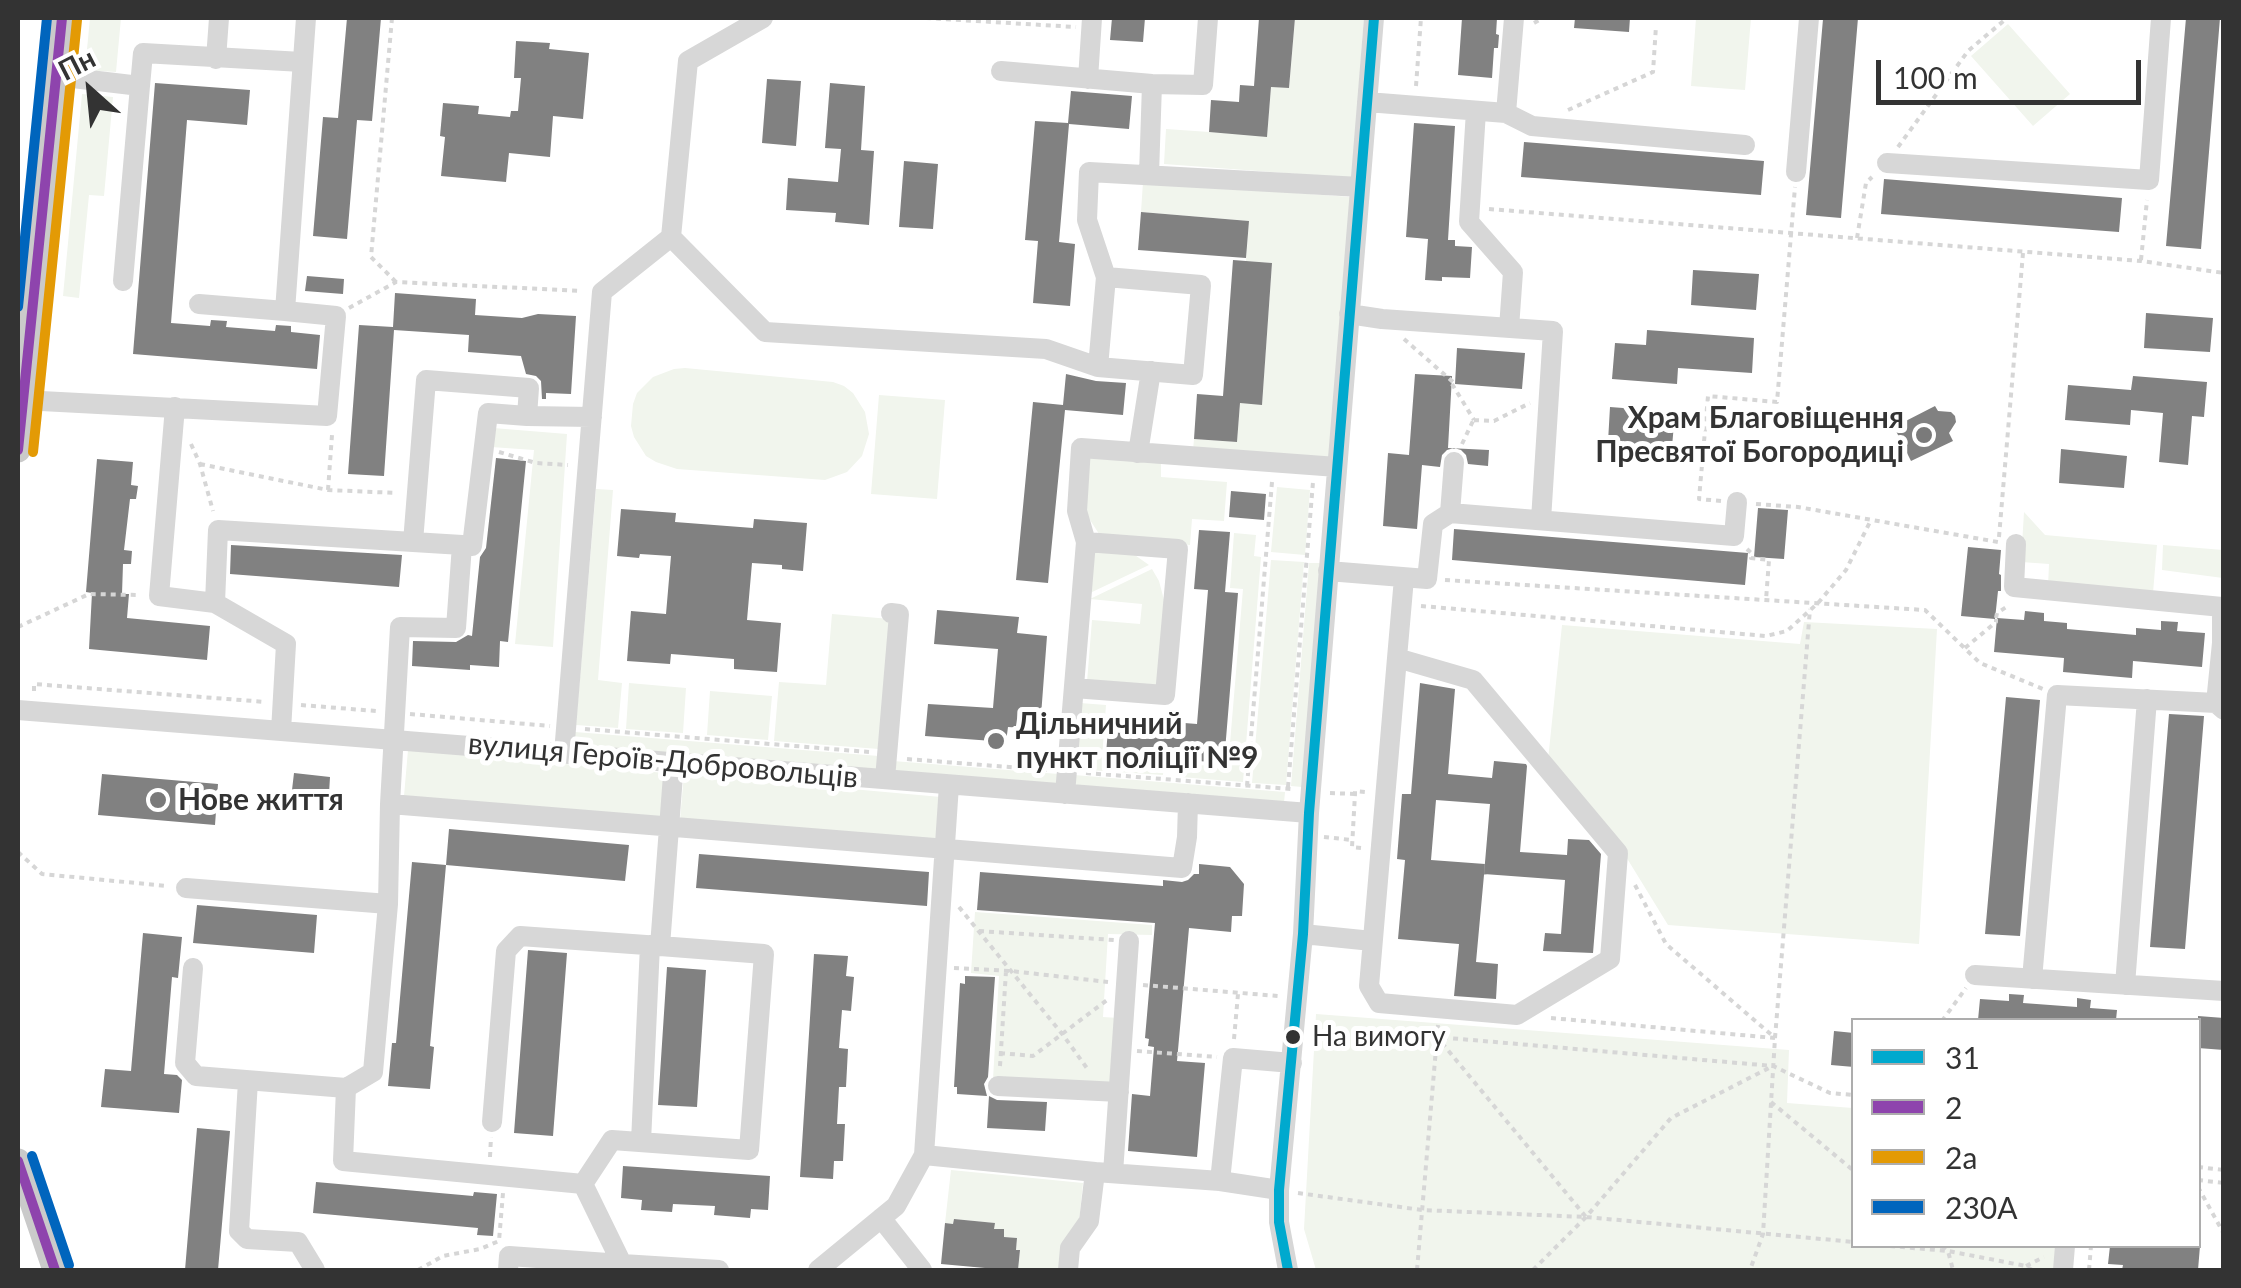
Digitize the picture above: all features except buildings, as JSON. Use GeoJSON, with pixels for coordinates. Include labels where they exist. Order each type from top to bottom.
{"type":"FeatureCollection","features":[{"type":"Feature","properties":{"kind":"main road"},"geometry":{"type":"LineString","coordinates":[[18,450],[62,18]]}},
{"type":"Feature","properties":{"kind":"main road"},"geometry":{"type":"LineString","coordinates":[[18,1162],[55,1270]]}},
{"type":"Feature","properties":{"kind":"street"},"geometry":{"type":"LineString","coordinates":[[216,58],[219,18]]}},
{"type":"Feature","properties":{"kind":"street"},"geometry":{"type":"LineString","coordinates":[[285,312],[306,18]]}},
{"type":"Feature","properties":{"kind":"street"},"geometry":{"type":"LineString","coordinates":[[564,754],[602,292],[671,237],[688,61],[763,18]]}},
{"type":"Feature","properties":{"kind":"street"},"geometry":{"type":"LineString","coordinates":[[1001,71],[1203,85],[1208,18]]}},
{"type":"Feature","properties":{"kind":"street"},"geometry":{"type":"LineString","coordinates":[[1288,1270],[1278,1190],[1303,934],[1310,791],[1374,18]]}},
{"type":"Feature","properties":{"kind":"street"},"geometry":{"type":"LineString","coordinates":[[1506,114],[1514,18]]}},
{"type":"Feature","properties":{"kind":"street"},"geometry":{"type":"LineString","coordinates":[[1796,172],[1809,18]]}},
{"type":"Feature","properties":{"kind":"street"},"geometry":{"type":"LineString","coordinates":[[1886,163],[2148,180],[2161,18]]}},
{"type":"Feature","properties":{"kind":"street"},"geometry":{"type":"LineString","coordinates":[[1088,78],[1092,23]]}},
{"type":"Feature","properties":{"kind":"street"},"geometry":{"type":"LineString","coordinates":[[123,281],[142,53],[302,62]]}},
{"type":"Feature","properties":{"kind":"street"},"geometry":{"type":"LineString","coordinates":[[56,76],[140,86]]}},
{"type":"Feature","properties":{"kind":"street"},"geometry":{"type":"LineString","coordinates":[[1148,175],[1152,84]]}},
{"type":"Feature","properties":{"kind":"street"},"geometry":{"type":"LineString","coordinates":[[1367,102],[1506,114],[1532,126],[1745,145]]}},
{"type":"Feature","properties":{"kind":"street"},"geometry":{"type":"LineString","coordinates":[[1476,111],[1469,222],[1513,272],[1509,328]]}},
{"type":"Feature","properties":{"kind":"street"},"geometry":{"type":"LineString","coordinates":[[1098,367],[1106,278],[1087,220],[1089,172],[1360,187]]}},
{"type":"Feature","properties":{"kind":"street"},"geometry":{"type":"LineString","coordinates":[[671,237],[765,332],[1046,349],[1098,367],[1194,375],[1201,286],[1106,278]]}},
{"type":"Feature","properties":{"kind":"street"},"geometry":{"type":"LineString","coordinates":[[21,393],[327,416],[336,316],[199,304]]}},
{"type":"Feature","properties":{"kind":"street"},"geometry":{"type":"LineString","coordinates":[[1350,314],[1553,331],[1541,520]]}},
{"type":"Feature","properties":{"kind":"street"},"geometry":{"type":"LineString","coordinates":[[1138,453],[1151,371]]}},
{"type":"Feature","properties":{"kind":"street"},"geometry":{"type":"LineString","coordinates":[[414,542],[426,380],[530,388],[527,416]]}},
{"type":"Feature","properties":{"kind":"street"},"geometry":{"type":"LineString","coordinates":[[175,407],[159,596],[215,603],[286,644],[282,731]]}},
{"type":"Feature","properties":{"kind":"street"},"geometry":{"type":"LineString","coordinates":[[215,603],[218,530],[472,546],[488,413],[592,417]]}},
{"type":"Feature","properties":{"kind":"street"},"geometry":{"type":"LineString","coordinates":[[1066,794],[1086,542],[1077,511],[1081,448],[1337,467]]}},
{"type":"Feature","properties":{"kind":"street"},"geometry":{"type":"LineString","coordinates":[[1450,512],[1454,462]]}},
{"type":"Feature","properties":{"kind":"street"},"geometry":{"type":"LineString","coordinates":[[1328,571],[1427,579],[1433,524],[1450,512],[1734,536],[1737,502]]}},
{"type":"Feature","properties":{"kind":"street"},"geometry":{"type":"LineString","coordinates":[[1074,688],[1165,695],[1178,549],[1086,542]]}},
{"type":"Feature","properties":{"kind":"street"},"geometry":{"type":"LineString","coordinates":[[193,968],[185,1063],[196,1076],[346,1088],[373,1072],[388,904],[400,627],[456,628],[462,544]]}},
{"type":"Feature","properties":{"kind":"street"},"geometry":{"type":"LineString","coordinates":[[2016,544],[2014,587],[2222,606],[2220,706],[2056,695],[2032,979]]}},
{"type":"Feature","properties":{"kind":"street"},"geometry":{"type":"LineString","coordinates":[[1397,658],[1473,680],[1618,854],[1610,958],[1516,1015],[1379,1003],[1369,986],[1372,941],[1404,578]]}},
{"type":"Feature","properties":{"kind":"street"},"geometry":{"type":"LineString","coordinates":[[885,779],[899,614],[891,613]]}},
{"type":"Feature","properties":{"kind":"street"},"geometry":{"type":"LineString","coordinates":[[2125,985],[2147,699]]}},
{"type":"Feature","properties":{"kind":"street","name":"вулиця Героїв-Добровольців"},"geometry":{"type":"LineString","coordinates":[[25,710],[1309,813]]}},
{"type":"Feature","properties":{"kind":"street"},"geometry":{"type":"LineString","coordinates":[[641,1142],[655,946],[674,762]]}},
{"type":"Feature","properties":{"kind":"street"},"geometry":{"type":"LineString","coordinates":[[818,1270],[896,1206],[924,1155],[950,784]]}},
{"type":"Feature","properties":{"kind":"street"},"geometry":{"type":"LineString","coordinates":[[390,804],[1182,868],[1188,804]]}},
{"type":"Feature","properties":{"kind":"street"},"geometry":{"type":"LineString","coordinates":[[186,888],[388,904]]}},
{"type":"Feature","properties":{"kind":"street"},"geometry":{"type":"LineString","coordinates":[[1303,934],[1372,941]]}},
{"type":"Feature","properties":{"kind":"street"},"geometry":{"type":"LineString","coordinates":[[492,1122],[506,951],[520,936],[764,954],[749,1150],[612,1140],[583,1184]]}},
{"type":"Feature","properties":{"kind":"street"},"geometry":{"type":"LineString","coordinates":[[1068,1270],[1070,1248],[1089,1221],[1104,1173],[1120,1092],[1129,941]]}},
{"type":"Feature","properties":{"kind":"street"},"geometry":{"type":"LineString","coordinates":[[1976,975],[2224,992]]}},
{"type":"Feature","properties":{"kind":"street"},"geometry":{"type":"LineString","coordinates":[[1220,1181],[1233,1058],[1292,1063]]}},
{"type":"Feature","properties":{"kind":"street"},"geometry":{"type":"LineString","coordinates":[[248,1080],[238,1231],[246,1239],[298,1242],[315,1270]]}},
{"type":"Feature","properties":{"kind":"street"},"geometry":{"type":"LineString","coordinates":[[998,1086],[1120,1092]]}},
{"type":"Feature","properties":{"kind":"street"},"geometry":{"type":"LineString","coordinates":[[346,1088],[343,1161],[583,1184]]}},
{"type":"Feature","properties":{"kind":"street"},"geometry":{"type":"LineString","coordinates":[[924,1155],[1220,1181],[1278,1190]]}},
{"type":"Feature","properties":{"kind":"street"},"geometry":{"type":"LineString","coordinates":[[583,1184],[622,1264]]}},
{"type":"Feature","properties":{"kind":"street"},"geometry":{"type":"LineString","coordinates":[[882,1218],[922,1270]]}},
{"type":"Feature","properties":{"kind":"street"},"geometry":{"type":"LineString","coordinates":[[508,1270],[510,1256],[719,1270]]}},
{"type":"Feature","properties":{"kind":"path"},"geometry":{"type":"LineString","coordinates":[[392,18],[371,257],[396,282]]}},
{"type":"Feature","properties":{"kind":"path"},"geometry":{"type":"LineString","coordinates":[[926,18],[1092,23]]}},
{"type":"Feature","properties":{"kind":"path"},"geometry":{"type":"LineString","coordinates":[[1414,106],[1421,18]]}},
{"type":"Feature","properties":{"kind":"path"},"geometry":{"type":"LineString","coordinates":[[1857,238],[1866,183],[1886,163],[1968,51],[2007,18]]}},
{"type":"Feature","properties":{"kind":"path"},"geometry":{"type":"LineString","coordinates":[[1566,111],[1653,72],[1656,26]]}},
{"type":"Feature","properties":{"kind":"path"},"geometry":{"type":"LineString","coordinates":[[2141,261],[2148,180]]}},
{"type":"Feature","properties":{"kind":"path"},"geometry":{"type":"LineString","coordinates":[[1699,499],[1708,396],[1777,402],[1794,198]]}},
{"type":"Feature","properties":{"kind":"path"},"geometry":{"type":"LineString","coordinates":[[1470,208],[2141,261],[2224,274]]}},
{"type":"Feature","properties":{"kind":"path"},"geometry":{"type":"LineString","coordinates":[[1737,502],[1798,507],[1998,542],[2023,251]]}},
{"type":"Feature","properties":{"kind":"path"},"geometry":{"type":"LineString","coordinates":[[336,316],[396,282],[602,292]]}},
{"type":"Feature","properties":{"kind":"path"},"geometry":{"type":"LineString","coordinates":[[1382,319],[1452,383],[1474,420]]}},
{"type":"Feature","properties":{"kind":"path"},"geometry":{"type":"LineString","coordinates":[[1474,420],[1494,421],[1549,394]]}},
{"type":"Feature","properties":{"kind":"path"},"geometry":{"type":"LineString","coordinates":[[175,407],[200,464],[218,530]]}},
{"type":"Feature","properties":{"kind":"path"},"geometry":{"type":"LineString","coordinates":[[1454,462],[1474,420]]}},
{"type":"Feature","properties":{"kind":"path"},"geometry":{"type":"LineString","coordinates":[[485,448],[536,463],[588,466]]}},
{"type":"Feature","properties":{"kind":"path"},"geometry":{"type":"LineString","coordinates":[[1247,786],[1274,463]]}},
{"type":"Feature","properties":{"kind":"path"},"geometry":{"type":"LineString","coordinates":[[200,464],[332,490],[416,494]]}},
{"type":"Feature","properties":{"kind":"path"},"geometry":{"type":"LineString","coordinates":[[1286,812],[1315,466]]}},
{"type":"Feature","properties":{"kind":"path"},"geometry":{"type":"LineString","coordinates":[[1402,604],[1766,636],[1787,631],[1818,603],[1846,570],[1872,520]]}},
{"type":"Feature","properties":{"kind":"path"},"geometry":{"type":"LineString","coordinates":[[1752,553],[1751,558],[1769,560],[1766,600]]}},
{"type":"Feature","properties":{"kind":"path"},"geometry":{"type":"LineString","coordinates":[[1427,579],[1926,610],[1980,662],[2056,695]]}},
{"type":"Feature","properties":{"kind":"path"},"geometry":{"type":"LineString","coordinates":[[18,628],[89,594],[159,596]]}},
{"type":"Feature","properties":{"kind":"path"},"geometry":{"type":"LineString","coordinates":[[1750,1270],[1764,1234],[1775,1038],[1810,602]]}},
{"type":"Feature","properties":{"kind":"path"},"geometry":{"type":"LineString","coordinates":[[1965,648],[1996,619]]}},
{"type":"Feature","properties":{"kind":"path"},"geometry":{"type":"LineString","coordinates":[[25,710],[34,684],[1058,770]]}},
{"type":"Feature","properties":{"kind":"path"},"geometry":{"type":"LineString","coordinates":[[1076,772],[1355,794]]}},
{"type":"Feature","properties":{"kind":"path"},"geometry":{"type":"LineString","coordinates":[[1380,849],[1352,847],[1355,791],[1385,793]]}},
{"type":"Feature","properties":{"kind":"path"},"geometry":{"type":"LineString","coordinates":[[1324,838],[1352,840]]}},
{"type":"Feature","properties":{"kind":"path"},"geometry":{"type":"LineString","coordinates":[[18,852],[42,874],[186,888]]}},
{"type":"Feature","properties":{"kind":"path"},"geometry":{"type":"LineString","coordinates":[[1634,884],[1666,944],[1775,1038]]}},
{"type":"Feature","properties":{"kind":"path"},"geometry":{"type":"LineString","coordinates":[[943,888],[1088,1068],[1093,1091]]}},
{"type":"Feature","properties":{"kind":"path"},"geometry":{"type":"LineString","coordinates":[[979,931],[1129,941]]}},
{"type":"Feature","properties":{"kind":"path"},"geometry":{"type":"LineString","coordinates":[[938,967],[1297,998]]}},
{"type":"Feature","properties":{"kind":"path"},"geometry":{"type":"LineString","coordinates":[[998,1086],[1009,971]]}},
{"type":"Feature","properties":{"kind":"path"},"geometry":{"type":"LineString","coordinates":[[1944,1018],[1976,975]]}},
{"type":"Feature","properties":{"kind":"path"},"geometry":{"type":"LineString","coordinates":[[1000,1053],[1033,1056],[1126,984]]}},
{"type":"Feature","properties":{"kind":"path"},"geometry":{"type":"LineString","coordinates":[[1122,1050],[1233,1058],[1238,993]]}},
{"type":"Feature","properties":{"kind":"path"},"geometry":{"type":"LineString","coordinates":[[1417,1270],[1439,1007]]}},
{"type":"Feature","properties":{"kind":"path"},"geometry":{"type":"LineString","coordinates":[[1516,1015],[1775,1038]]}},
{"type":"Feature","properties":{"kind":"path"},"geometry":{"type":"LineString","coordinates":[[1437,1037],[1774,1066],[1830,1093],[1851,1095]]}},
{"type":"Feature","properties":{"kind":"path"},"geometry":{"type":"LineString","coordinates":[[1437,1037],[1586,1217]]}},
{"type":"Feature","properties":{"kind":"path"},"geometry":{"type":"LineString","coordinates":[[1534,1270],[1586,1217],[1670,1118],[1774,1066]]}},
{"type":"Feature","properties":{"kind":"path"},"geometry":{"type":"LineString","coordinates":[[1772,1102],[1851,1168]]}},
{"type":"Feature","properties":{"kind":"path"},"geometry":{"type":"LineString","coordinates":[[418,1270],[443,1256],[499,1241],[492,1122]]}},
{"type":"Feature","properties":{"kind":"path"},"geometry":{"type":"LineString","coordinates":[[1278,1190],[1422,1210],[1586,1217],[1851,1242]]}},
{"type":"Feature","properties":{"kind":"path"},"geometry":{"type":"LineString","coordinates":[[2201,1190],[2224,1234]]}},
{"type":"Feature","properties":{"kind":"path"},"geometry":{"type":"LineString","coordinates":[[1913,1248],[1948,1251],[2032,1270]]}},
{"type":"Feature","properties":{"kind":"path"},"geometry":{"type":"LineString","coordinates":[[1944,1248],[1953,1270]]}},
{"type":"Feature","properties":{"kind":"path"},"geometry":{"type":"LineString","coordinates":[[2026,1266],[2059,1257]]}},
{"type":"Feature","properties":{"kind":"shaded area"},"geometry":{"type":"Polygon","coordinates":[[[90,18],[121,18],[116,72],[85,70],[90,18]]]}},
{"type":"Feature","properties":{"kind":"shaded area"},"geometry":{"type":"Polygon","coordinates":[[[1295,18],[1364,18],[1352,178],[1164,164],[1166,129],[1267,136],[1271,87],[1289,88],[1295,18]]]}},
{"type":"Feature","properties":{"kind":"shaded area"},"geometry":{"type":"Polygon","coordinates":[[[1696,18],[1751,18],[1745,90],[1691,86],[1696,18]]]}},
{"type":"Feature","properties":{"kind":"shaded area"},"geometry":{"type":"Polygon","coordinates":[[[2008,24],[2070,94],[2033,126],[1971,56],[2008,24]]]}},
{"type":"Feature","properties":{"kind":"shaded area"},"geometry":{"type":"Polygon","coordinates":[[[82,94],[113,97],[104,196],[89,195],[79,298],[63,296],[82,94]]]}},
{"type":"Feature","properties":{"kind":"shaded area"},"geometry":{"type":"Polygon","coordinates":[[[1143,182],[1351,197],[1330,461],[1193,450],[1194,439],[1237,442],[1240,403],[1262,404],[1272,263],[1246,261],[1249,221],[1141,212],[1143,182]]]}},
{"type":"Feature","properties":{"kind":"shaded area"},"geometry":{"type":"Polygon","coordinates":[[[685,368],[844,386],[865,412],[869,434],[862,456],[847,472],[825,480],[677,469],[656,462],[646,456],[634,437],[633,404],[637,393],[653,377],[685,368]]]}},
{"type":"Feature","properties":{"kind":"shaded area"},"geometry":{"type":"Polygon","coordinates":[[[879,395],[945,400],[937,499],[871,494],[879,395]]]}},
{"type":"Feature","properties":{"kind":"shaded area"},"geometry":{"type":"Polygon","coordinates":[[[493,428],[567,434],[553,647],[515,644],[534,450],[491,447],[493,428]]]}},
{"type":"Feature","properties":{"kind":"shaded area"},"geometry":{"type":"Polygon","coordinates":[[[1087,457],[1161,462],[1161,477],[1227,482],[1224,521],[1192,519],[1190,545],[1101,537],[1083,509],[1087,457]]]}},
{"type":"Feature","properties":{"kind":"shaded area"},"geometry":{"type":"Polygon","coordinates":[[[1277,487],[1310,490],[1305,555],[1271,552],[1277,487]]]}},
{"type":"Feature","properties":{"kind":"shaded area"},"geometry":{"type":"Polygon","coordinates":[[[596,489],[613,490],[598,680],[622,683],[618,728],[576,725],[596,489]]]}},
{"type":"Feature","properties":{"kind":"shaded area"},"geometry":{"type":"Polygon","coordinates":[[[2024,512],[2045,535],[2157,545],[2153,593],[2048,586],[2049,564],[2021,562],[2024,512]]]}},
{"type":"Feature","properties":{"kind":"shaded area"},"geometry":{"type":"Polygon","coordinates":[[[1234,533],[1256,535],[1254,556],[1261,557],[1243,782],[1180,777],[1182,764],[1228,767],[1243,589],[1230,588],[1234,533]]]}},
{"type":"Feature","properties":{"kind":"shaded area"},"geometry":{"type":"Polygon","coordinates":[[[2163,545],[2223,550],[2223,578],[2162,570],[2163,545]]]}},
{"type":"Feature","properties":{"kind":"shaded area"},"geometry":{"type":"Polygon","coordinates":[[[1094,550],[1132,553],[1149,565],[1090,593],[1094,550]]]}},
{"type":"Feature","properties":{"kind":"shaded area"},"geometry":{"type":"Polygon","coordinates":[[[1271,560],[1304,562],[1286,785],[1252,783],[1271,560]]]}},
{"type":"Feature","properties":{"kind":"shaded area"},"geometry":{"type":"Polygon","coordinates":[[[1309,563],[1320,563],[1302,787],[1291,786],[1309,563]]]}},
{"type":"Feature","properties":{"kind":"shaded area"},"geometry":{"type":"Polygon","coordinates":[[[1152,569],[1164,600],[1157,688],[1087,682],[1092,620],[1140,624],[1142,604],[1090,599],[1152,569]]]}},
{"type":"Feature","properties":{"kind":"shaded area"},"geometry":{"type":"Polygon","coordinates":[[[832,614],[890,619],[879,749],[774,741],[779,682],[826,685],[832,614]]]}},
{"type":"Feature","properties":{"kind":"shaded area"},"geometry":{"type":"Polygon","coordinates":[[[1804,622],[1937,629],[1919,944],[1668,925],[1620,847],[1548,760],[1562,625],[1800,644],[1804,622]]]}},
{"type":"Feature","properties":{"kind":"shaded area"},"geometry":{"type":"Polygon","coordinates":[[[629,683],[686,688],[683,733],[626,729],[629,683]]]}},
{"type":"Feature","properties":{"kind":"shaded area"},"geometry":{"type":"Polygon","coordinates":[[[710,691],[772,696],[768,740],[707,735],[710,691]]]}},
{"type":"Feature","properties":{"kind":"shaded area"},"geometry":{"type":"Polygon","coordinates":[[[1080,703],[1106,705],[1102,758],[1164,763],[1163,775],[1074,769],[1080,703]]]}},
{"type":"Feature","properties":{"kind":"shaded area"},"geometry":{"type":"Polygon","coordinates":[[[575,732],[879,756],[878,771],[574,746],[575,732]]]}},
{"type":"Feature","properties":{"kind":"shaded area"},"geometry":{"type":"Polygon","coordinates":[[[408,750],[665,773],[661,818],[404,796],[408,750]]]}},
{"type":"Feature","properties":{"kind":"shaded area"},"geometry":{"type":"Polygon","coordinates":[[[893,761],[1059,774],[1058,785],[892,772],[893,761]]]}},
{"type":"Feature","properties":{"kind":"shaded area"},"geometry":{"type":"Polygon","coordinates":[[[684,774],[941,797],[937,842],[680,820],[684,774]]]}},
{"type":"Feature","properties":{"kind":"shaded area"},"geometry":{"type":"Polygon","coordinates":[[[1074,775],[1285,792],[1284,803],[1073,786],[1074,775]]]}},
{"type":"Feature","properties":{"kind":"shaded area"},"geometry":{"type":"Polygon","coordinates":[[[975,912],[1152,925],[1152,935],[1108,934],[1103,1017],[1119,1018],[1114,1086],[993,1079],[999,976],[971,973],[975,912]]]}},
{"type":"Feature","properties":{"kind":"shaded area"},"geometry":{"type":"Polygon","coordinates":[[[1316,1014],[1789,1050],[1787,1103],[1851,1108],[1851,1248],[2058,1248],[2056,1270],[1316,1270],[1304,1229],[1316,1014]]]}},
{"type":"Feature","properties":{"kind":"shaded area"},"geometry":{"type":"Polygon","coordinates":[[[951,1170],[1083,1183],[1079,1222],[1061,1270],[1018,1270],[1017,1238],[1004,1237],[1004,1230],[994,1229],[994,1223],[954,1219],[953,1224],[945,1223],[951,1170]]]}},
{"type":"Feature","properties":{"kind":"transit line","name":"230А"},"geometry":{"type":"LineString","coordinates":[[18,307],[47,18]]}},
{"type":"Feature","properties":{"kind":"transit line","name":"2"},"geometry":{"type":"LineString","coordinates":[[18,450],[62,18]]}},
{"type":"Feature","properties":{"kind":"transit line","name":"31"},"geometry":{"type":"LineString","coordinates":[[1288,1270],[1279,1222],[1279,1190],[1303,934],[1309,813],[1374,18]]}},
{"type":"Feature","properties":{"kind":"transit line","name":"2а"},"geometry":{"type":"LineString","coordinates":[[33,452],[77,20]]}},
{"type":"Feature","properties":{"kind":"transit line","name":"230А"},"geometry":{"type":"LineString","coordinates":[[32,1156],[69,1265]]}},
{"type":"Feature","properties":{"kind":"transit line","name":"2"},"geometry":{"type":"LineString","coordinates":[[18,1161],[55,1270]]}},
{"type":"Feature","properties":{"kind":"place","name":"Храм Благовіщення Пресвятої Богородиці"},"geometry":{"type":"Point","coordinates":[1924,435]}},
{"type":"Feature","properties":{"kind":"place","name":"Дільничний пункт поліції №9"},"geometry":{"type":"Point","coordinates":[996,741]}},
{"type":"Feature","properties":{"kind":"place","name":"Нове життя"},"geometry":{"type":"Point","coordinates":[158,800]}},
{"type":"Feature","properties":{"kind":"place","name":"На вимогу"},"geometry":{"type":"Point","coordinates":[1293,1037]}}]}
